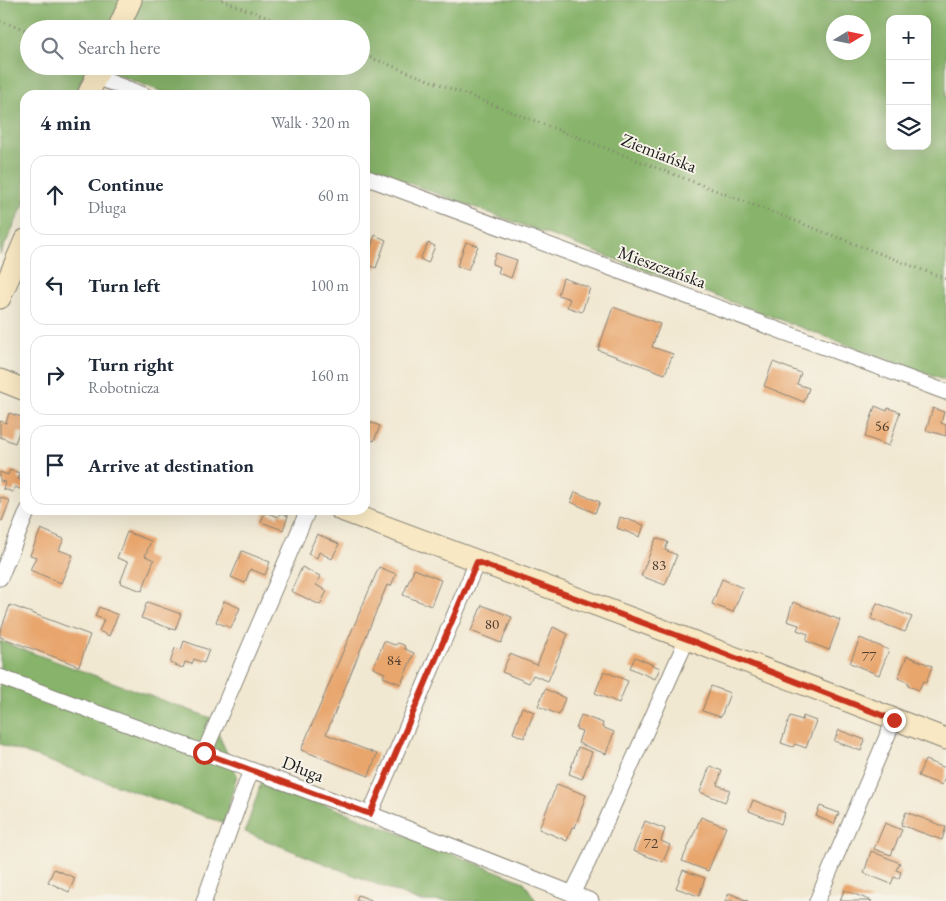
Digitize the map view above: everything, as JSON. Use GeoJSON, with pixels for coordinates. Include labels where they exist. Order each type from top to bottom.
{"type":"FeatureCollection","features":[{"type":"Feature","properties":{"kind":"street"},"geometry":{"type":"LineString","coordinates":[[122,20],[131,0]]}},
{"type":"Feature","properties":{"kind":"street"},"geometry":{"type":"LineString","coordinates":[[95,79],[129,90]]}},
{"type":"Feature","properties":{"kind":"street","name":"Mieszczańska"},"geometry":{"type":"LineString","coordinates":[[370,179],[946,392]]}},
{"type":"Feature","properties":{"kind":"street"},"geometry":{"type":"LineString","coordinates":[[0,298],[20,252]]}},
{"type":"Feature","properties":{"kind":"street"},"geometry":{"type":"LineString","coordinates":[[0,380],[20,388]]}},
{"type":"Feature","properties":{"kind":"street"},"geometry":{"type":"LineString","coordinates":[[0,578],[26,515]]}},
{"type":"Feature","properties":{"kind":"street"},"geometry":{"type":"LineString","coordinates":[[204,753],[306,515]]}},
{"type":"Feature","properties":{"kind":"street"},"geometry":{"type":"LineString","coordinates":[[354,515],[687,639],[946,739]]}},
{"type":"Feature","properties":{"kind":"street"},"geometry":{"type":"LineString","coordinates":[[370,814],[477,562]]}},
{"type":"Feature","properties":{"kind":"street"},"geometry":{"type":"LineString","coordinates":[[572,894],[592,854],[687,639]]}},
{"type":"Feature","properties":{"kind":"street","name":"Długa"},"geometry":{"type":"LineString","coordinates":[[0,677],[370,814],[591,901]]}},
{"type":"Feature","properties":{"kind":"street"},"geometry":{"type":"LineString","coordinates":[[817,901],[894,720]]}},
{"type":"Feature","properties":{"kind":"street"},"geometry":{"type":"LineString","coordinates":[[204,901],[251,770]]}},
{"type":"Feature","properties":{"kind":"path"},"geometry":{"type":"LineString","coordinates":[[222,0],[273,20]]}},
{"type":"Feature","properties":{"kind":"path"},"geometry":{"type":"LineString","coordinates":[[0,20],[20,28]]}},
{"type":"Feature","properties":{"kind":"path","name":"Ziemiańska"},"geometry":{"type":"LineString","coordinates":[[370,57],[946,279]]}},
{"type":"Feature","properties":{"kind":"green space"},"geometry":{"type":"Polygon","coordinates":[[[0,0],[946,0],[946,381],[370,169],[370,90],[158,90],[117,75],[370,75],[370,20],[20,20],[20,75],[84,75],[77,90],[20,90],[20,213],[0,255],[0,0]]]}},
{"type":"Feature","properties":{"kind":"green space"},"geometry":{"type":"Polygon","coordinates":[[[0,641],[211,718],[237,775],[224,823],[0,744],[0,641]]]}},
{"type":"Feature","properties":{"kind":"green space"},"geometry":{"type":"Polygon","coordinates":[[[262,780],[524,882],[536,901],[419,901],[245,832],[262,780]]]}},
{"type":"Feature","properties":{"kind":"building"},"geometry":{"type":"Polygon","coordinates":[[[375,235],[386,240],[376,268],[370,266],[370,250],[375,235]]]}},
{"type":"Feature","properties":{"kind":"building"},"geometry":{"type":"Polygon","coordinates":[[[466,242],[478,246],[468,270],[457,266],[466,242]]]}},
{"type":"Feature","properties":{"kind":"building"},"geometry":{"type":"Polygon","coordinates":[[[428,243],[435,246],[428,263],[420,259],[428,243]]]}},
{"type":"Feature","properties":{"kind":"building"},"geometry":{"type":"Polygon","coordinates":[[[496,253],[517,260],[511,278],[498,273],[500,267],[492,264],[496,253]]]}},
{"type":"Feature","properties":{"kind":"building"},"geometry":{"type":"Polygon","coordinates":[[[563,278],[590,288],[582,312],[567,307],[570,299],[558,295],[563,278]]]}},
{"type":"Feature","properties":{"kind":"building"},"geometry":{"type":"Polygon","coordinates":[[[613,307],[660,324],[652,347],[673,354],[665,374],[598,350],[613,307]]]}},
{"type":"Feature","properties":{"kind":"building"},"geometry":{"type":"Polygon","coordinates":[[[773,362],[801,373],[797,384],[809,388],[804,402],[764,386],[773,362]]]}},
{"type":"Feature","properties":{"kind":"building"},"geometry":{"type":"Polygon","coordinates":[[[875,406],[887,411],[888,408],[900,412],[889,446],[865,437],[875,406]]]}},
{"type":"Feature","properties":{"kind":"building"},"geometry":{"type":"Polygon","coordinates":[[[933,408],[944,412],[941,423],[946,425],[946,436],[926,430],[933,408]]]}},
{"type":"Feature","properties":{"kind":"building"},"geometry":{"type":"Polygon","coordinates":[[[9,413],[20,416],[20,432],[15,443],[0,437],[0,421],[6,423],[9,413]]]}},
{"type":"Feature","properties":{"kind":"building"},"geometry":{"type":"Polygon","coordinates":[[[370,422],[380,426],[374,441],[370,439],[370,422]]]}},
{"type":"Feature","properties":{"kind":"building"},"geometry":{"type":"Polygon","coordinates":[[[10,470],[20,473],[18,479],[20,480],[20,489],[15,487],[13,492],[3,489],[5,482],[0,481],[0,472],[8,475],[10,470]]]}},
{"type":"Feature","properties":{"kind":"building"},"geometry":{"type":"Polygon","coordinates":[[[575,492],[600,502],[595,513],[571,502],[575,492]]]}},
{"type":"Feature","properties":{"kind":"building"},"geometry":{"type":"Polygon","coordinates":[[[0,497],[10,501],[2,521],[0,520],[0,497]]]}},
{"type":"Feature","properties":{"kind":"building"},"geometry":{"type":"Polygon","coordinates":[[[264,515],[288,516],[283,530],[261,522],[264,515]]]}},
{"type":"Feature","properties":{"kind":"building"},"geometry":{"type":"Polygon","coordinates":[[[620,517],[644,525],[640,537],[617,528],[620,517]]]}},
{"type":"Feature","properties":{"kind":"building"},"geometry":{"type":"Polygon","coordinates":[[[41,529],[64,539],[59,550],[73,555],[61,583],[30,570],[36,557],[30,555],[41,529]]]}},
{"type":"Feature","properties":{"kind":"building"},"geometry":{"type":"Polygon","coordinates":[[[127,532],[151,541],[145,556],[154,560],[142,591],[120,583],[128,562],[117,558],[127,532]]]}},
{"type":"Feature","properties":{"kind":"building"},"geometry":{"type":"Polygon","coordinates":[[[317,534],[339,544],[332,559],[319,552],[317,558],[308,554],[317,534]]]}},
{"type":"Feature","properties":{"kind":"building"},"geometry":{"type":"Polygon","coordinates":[[[656,538],[668,542],[665,550],[677,555],[665,585],[641,576],[656,538]]]}},
{"type":"Feature","properties":{"kind":"building"},"geometry":{"type":"Polygon","coordinates":[[[242,551],[270,562],[265,575],[250,569],[245,583],[231,577],[242,551]]]}},
{"type":"Feature","properties":{"kind":"building"},"geometry":{"type":"Polygon","coordinates":[[[302,567],[320,576],[316,585],[327,591],[320,605],[291,591],[302,567]]]}},
{"type":"Feature","properties":{"kind":"building"},"geometry":{"type":"Polygon","coordinates":[[[379,567],[396,574],[391,586],[387,585],[326,734],[377,754],[369,776],[301,750],[379,567]]]}},
{"type":"Feature","properties":{"kind":"building"},"geometry":{"type":"Polygon","coordinates":[[[414,569],[441,580],[431,606],[403,595],[414,569]]]}},
{"type":"Feature","properties":{"kind":"building"},"geometry":{"type":"Polygon","coordinates":[[[722,579],[743,588],[733,612],[712,604],[722,579]]]}},
{"type":"Feature","properties":{"kind":"building"},"geometry":{"type":"Polygon","coordinates":[[[224,601],[240,608],[231,628],[216,622],[224,601]]]}},
{"type":"Feature","properties":{"kind":"building"},"geometry":{"type":"Polygon","coordinates":[[[147,602],[181,614],[175,630],[141,618],[147,602]]]}},
{"type":"Feature","properties":{"kind":"building"},"geometry":{"type":"Polygon","coordinates":[[[793,602],[840,620],[829,650],[806,641],[808,634],[797,630],[799,625],[787,621],[793,602]]]}},
{"type":"Feature","properties":{"kind":"building"},"geometry":{"type":"Polygon","coordinates":[[[877,603],[912,617],[905,632],[871,619],[877,603]]]}},
{"type":"Feature","properties":{"kind":"building"},"geometry":{"type":"Polygon","coordinates":[[[10,605],[90,635],[79,666],[0,637],[10,605]]]}},
{"type":"Feature","properties":{"kind":"building"},"geometry":{"type":"Polygon","coordinates":[[[482,605],[512,617],[501,643],[471,631],[482,605]]]}},
{"type":"Feature","properties":{"kind":"building"},"geometry":{"type":"Polygon","coordinates":[[[99,607],[118,615],[109,636],[99,631],[104,620],[95,616],[99,607]]]}},
{"type":"Feature","properties":{"kind":"building"},"geometry":{"type":"Polygon","coordinates":[[[553,627],[568,634],[548,681],[533,675],[529,683],[502,672],[510,654],[537,665],[553,627]]]}},
{"type":"Feature","properties":{"kind":"building"},"geometry":{"type":"Polygon","coordinates":[[[860,638],[889,650],[879,675],[850,663],[860,638]]]}},
{"type":"Feature","properties":{"kind":"building"},"geometry":{"type":"Polygon","coordinates":[[[184,641],[209,650],[204,663],[194,659],[192,664],[185,662],[183,668],[170,663],[175,648],[181,650],[184,641]]]}},
{"type":"Feature","properties":{"kind":"building"},"geometry":{"type":"Polygon","coordinates":[[[384,641],[395,645],[398,643],[404,645],[405,649],[414,653],[401,684],[383,677],[385,673],[373,668],[384,641]]]}},
{"type":"Feature","properties":{"kind":"building"},"geometry":{"type":"Polygon","coordinates":[[[907,656],[932,666],[926,683],[923,681],[919,690],[908,686],[909,683],[898,678],[907,656]]]}},
{"type":"Feature","properties":{"kind":"building"},"geometry":{"type":"Polygon","coordinates":[[[635,657],[660,668],[655,679],[630,668],[635,657]]]}},
{"type":"Feature","properties":{"kind":"building"},"geometry":{"type":"Polygon","coordinates":[[[604,671],[628,681],[619,703],[595,693],[604,671]]]}},
{"type":"Feature","properties":{"kind":"building"},"geometry":{"type":"Polygon","coordinates":[[[711,686],[730,693],[721,717],[702,711],[711,686]]]}},
{"type":"Feature","properties":{"kind":"building"},"geometry":{"type":"Polygon","coordinates":[[[545,689],[565,698],[559,715],[538,706],[545,689]]]}},
{"type":"Feature","properties":{"kind":"building"},"geometry":{"type":"Polygon","coordinates":[[[522,707],[534,712],[524,738],[513,733],[522,707]]]}},
{"type":"Feature","properties":{"kind":"building"},"geometry":{"type":"Polygon","coordinates":[[[581,715],[603,723],[602,727],[614,732],[606,754],[578,743],[582,731],[576,729],[581,715]]]}},
{"type":"Feature","properties":{"kind":"building"},"geometry":{"type":"Polygon","coordinates":[[[790,716],[802,720],[803,716],[816,721],[806,748],[795,744],[793,747],[781,743],[790,716]]]}},
{"type":"Feature","properties":{"kind":"building"},"geometry":{"type":"Polygon","coordinates":[[[839,730],[865,740],[861,751],[834,741],[839,730]]]}},
{"type":"Feature","properties":{"kind":"building"},"geometry":{"type":"Polygon","coordinates":[[[578,747],[592,752],[582,779],[569,774],[578,747]]]}},
{"type":"Feature","properties":{"kind":"building"},"geometry":{"type":"Polygon","coordinates":[[[925,760],[946,768],[942,785],[918,776],[925,760]]]}},
{"type":"Feature","properties":{"kind":"building"},"geometry":{"type":"Polygon","coordinates":[[[710,766],[722,771],[717,785],[730,790],[725,802],[700,792],[710,766]]]}},
{"type":"Feature","properties":{"kind":"building"},"geometry":{"type":"Polygon","coordinates":[[[557,784],[586,795],[575,828],[572,827],[567,841],[539,829],[557,784]]]}},
{"type":"Feature","properties":{"kind":"building"},"geometry":{"type":"Polygon","coordinates":[[[753,800],[785,813],[781,824],[749,811],[753,800]]]}},
{"type":"Feature","properties":{"kind":"building"},"geometry":{"type":"Polygon","coordinates":[[[820,806],[839,813],[834,824],[816,816],[820,806]]]}},
{"type":"Feature","properties":{"kind":"building"},"geometry":{"type":"Polygon","coordinates":[[[906,812],[946,827],[942,840],[901,825],[906,812]]]}},
{"type":"Feature","properties":{"kind":"building"},"geometry":{"type":"Polygon","coordinates":[[[701,817],[726,827],[708,871],[682,861],[701,817]]]}},
{"type":"Feature","properties":{"kind":"building"},"geometry":{"type":"Polygon","coordinates":[[[645,821],[665,829],[661,841],[670,845],[663,862],[633,851],[645,821]]]}},
{"type":"Feature","properties":{"kind":"building"},"geometry":{"type":"Polygon","coordinates":[[[885,823],[902,830],[891,855],[874,849],[885,823]]]}},
{"type":"Feature","properties":{"kind":"building"},"geometry":{"type":"Polygon","coordinates":[[[871,851],[900,863],[896,870],[901,872],[899,879],[894,877],[891,884],[864,873],[871,851]]]}},
{"type":"Feature","properties":{"kind":"building"},"geometry":{"type":"Polygon","coordinates":[[[54,869],[75,878],[69,892],[48,882],[54,869]]]}},
{"type":"Feature","properties":{"kind":"building"},"geometry":{"type":"Polygon","coordinates":[[[683,870],[705,878],[699,896],[676,888],[683,870]]]}},
{"type":"Feature","properties":{"kind":"building"},"geometry":{"type":"Polygon","coordinates":[[[844,890],[872,901],[840,901],[844,890]]]}},
{"type":"Feature","properties":{"kind":"building"},"geometry":{"type":"Polygon","coordinates":[[[729,893],[748,901],[725,901],[729,893]]]}},
{"type":"Feature","properties":{"kind":"building"},"geometry":{"type":"Polygon","coordinates":[[[358,895],[373,901],[356,901],[358,895]]]}},
{"type":"Feature","properties":{"kind":"route"},"geometry":{"type":"LineString","coordinates":[[204,753],[370,814],[477,562],[687,639],[894,720]]}}]}
